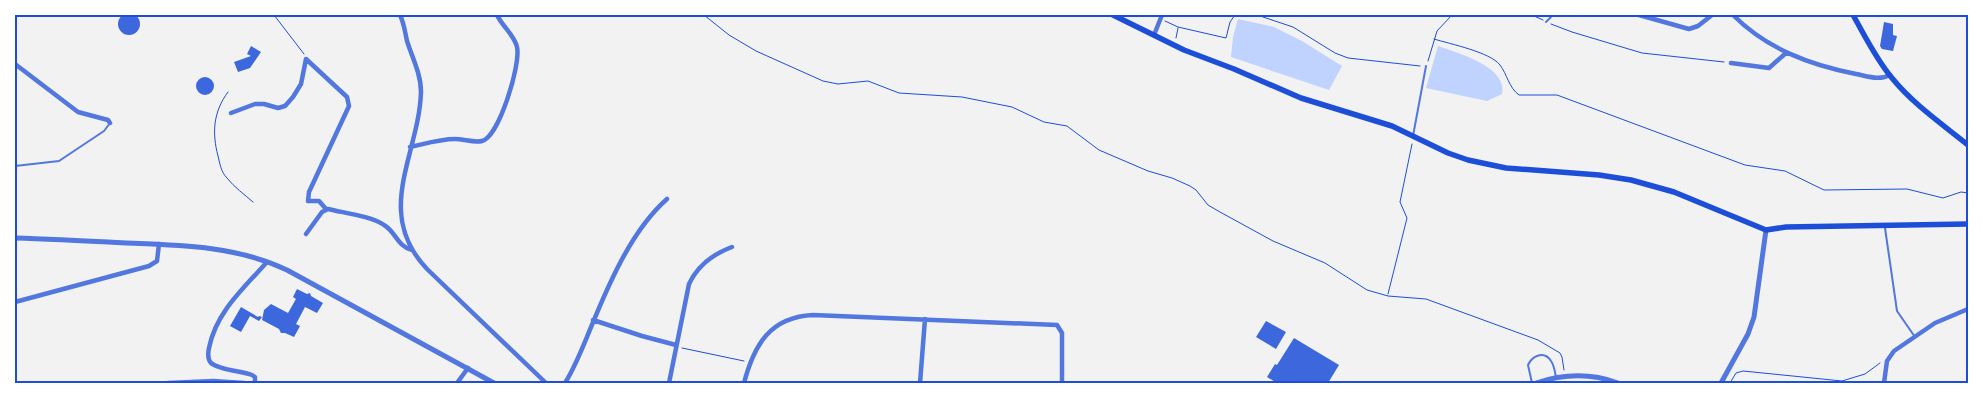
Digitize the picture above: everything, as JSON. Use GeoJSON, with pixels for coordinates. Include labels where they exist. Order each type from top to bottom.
{"type":"FeatureCollection","features":[{"type":"Feature","properties":{"kind":"main road"},"geometry":{"type":"LineString","coordinates":[[1113,15],[1174,45],[1308,101],[1384,123],[1448,153],[1482,164],[1506,168],[1610,176],[1653,185],[1766,230],[1786,226],[1968,224]]}},
{"type":"Feature","properties":{"kind":"main road"},"geometry":{"type":"LineString","coordinates":[[1853,15],[1890,76],[1908,95],[1968,145]]}},
{"type":"Feature","properties":{"kind":"street"},"geometry":{"type":"LineString","coordinates":[[400,15],[421,83],[419,107],[401,188],[400,210],[412,250],[427,269],[546,383]]}},
{"type":"Feature","properties":{"kind":"street"},"geometry":{"type":"LineString","coordinates":[[410,147],[453,139],[480,141],[490,134],[514,82],[518,60],[516,43],[497,15]]}},
{"type":"Feature","properties":{"kind":"street"},"geometry":{"type":"LineString","coordinates":[[1639,15],[1689,29],[1700,25],[1712,15]]}},
{"type":"Feature","properties":{"kind":"street"},"geometry":{"type":"LineString","coordinates":[[1733,15],[1756,35],[1786,53],[1822,66],[1849,72],[1880,78],[1890,76]]}},
{"type":"Feature","properties":{"kind":"street"},"geometry":{"type":"LineString","coordinates":[[1154,35],[1161,17]]}},
{"type":"Feature","properties":{"kind":"street"},"geometry":{"type":"LineString","coordinates":[[1731,63],[1769,68],[1786,53]]}},
{"type":"Feature","properties":{"kind":"street"},"geometry":{"type":"LineString","coordinates":[[231,113],[255,104],[264,104],[278,108],[285,106],[301,84],[306,59]]}},
{"type":"Feature","properties":{"kind":"street"},"geometry":{"type":"LineString","coordinates":[[306,59],[348,97],[350,103],[310,190],[308,201],[319,201],[326,209],[384,225],[402,246],[412,250]]}},
{"type":"Feature","properties":{"kind":"street"},"geometry":{"type":"LineString","coordinates":[[15,64],[78,112],[108,120],[110,123]]}},
{"type":"Feature","properties":{"kind":"street"},"geometry":{"type":"LineString","coordinates":[[565,383],[614,272],[644,226],[667,199]]}},
{"type":"Feature","properties":{"kind":"street"},"geometry":{"type":"LineString","coordinates":[[306,234],[326,209]]}},
{"type":"Feature","properties":{"kind":"street"},"geometry":{"type":"LineString","coordinates":[[644,226],[650,231]]}},
{"type":"Feature","properties":{"kind":"street"},"geometry":{"type":"LineString","coordinates":[[1721,383],[1752,322],[1766,230]]}},
{"type":"Feature","properties":{"kind":"street"},"geometry":{"type":"LineString","coordinates":[[15,238],[159,244],[219,250],[267,262],[287,270],[494,383]]}},
{"type":"Feature","properties":{"kind":"street"},"geometry":{"type":"LineString","coordinates":[[15,302],[149,266],[157,260],[159,244]]}},
{"type":"Feature","properties":{"kind":"street"},"geometry":{"type":"LineString","coordinates":[[668,383],[686,295],[694,275],[712,256],[732,246]]}},
{"type":"Feature","properties":{"kind":"street"},"geometry":{"type":"LineString","coordinates":[[256,383],[255,377],[252,374],[213,364],[208,359],[208,354],[213,332],[221,316],[246,284],[267,262]]}},
{"type":"Feature","properties":{"kind":"street"},"geometry":{"type":"LineString","coordinates":[[1884,383],[1889,357],[1894,351],[1935,323],[1968,309]]}},
{"type":"Feature","properties":{"kind":"street"},"geometry":{"type":"LineString","coordinates":[[744,383],[756,348],[767,334],[781,323],[797,317],[822,315],[1058,326],[1062,335],[1062,383]]}},
{"type":"Feature","properties":{"kind":"street"},"geometry":{"type":"LineString","coordinates":[[920,383],[925,319]]}},
{"type":"Feature","properties":{"kind":"street"},"geometry":{"type":"LineString","coordinates":[[594,320],[676,345]]}},
{"type":"Feature","properties":{"kind":"street"},"geometry":{"type":"LineString","coordinates":[[457,383],[468,368]]}},
{"type":"Feature","properties":{"kind":"street"},"geometry":{"type":"LineString","coordinates":[[1536,383],[1556,377],[1593,376],[1618,383]]}},
{"type":"Feature","properties":{"kind":"street"},"geometry":{"type":"LineString","coordinates":[[168,383],[213,381],[244,383]]}},
{"type":"Feature","properties":{"kind":"lane"},"geometry":{"type":"LineString","coordinates":[[1546,22],[1553,15]]}},
{"type":"Feature","properties":{"kind":"lane"},"geometry":{"type":"LineString","coordinates":[[1413,136],[1426,66]]}},
{"type":"Feature","properties":{"kind":"lane"},"geometry":{"type":"LineString","coordinates":[[15,166],[59,161],[104,131],[110,123]]}},
{"type":"Feature","properties":{"kind":"lane"},"geometry":{"type":"LineString","coordinates":[[1884,224],[1897,309],[1915,337]]}},
{"type":"Feature","properties":{"kind":"lane"},"geometry":{"type":"LineString","coordinates":[[1532,383],[1528,365],[1531,359],[1538,355],[1543,355],[1550,359],[1556,377]]}},
{"type":"Feature","properties":{"kind":"path"},"geometry":{"type":"LineString","coordinates":[[274,15],[306,59]]}},
{"type":"Feature","properties":{"kind":"path"},"geometry":{"type":"LineString","coordinates":[[704,15],[733,38],[756,51],[823,81],[842,84],[868,81],[899,93],[962,97],[1015,108],[1044,122],[1065,125],[1099,150],[1148,171],[1193,187],[1210,206],[1249,229],[1300,254],[1326,263],[1363,288],[1388,296],[1426,299],[1538,340],[1560,353],[1565,376]]}},
{"type":"Feature","properties":{"kind":"path"},"geometry":{"type":"LineString","coordinates":[[1161,17],[1178,27],[1226,38],[1230,22],[1235,15]]}},
{"type":"Feature","properties":{"kind":"path"},"geometry":{"type":"LineString","coordinates":[[1257,15],[1292,27],[1335,53],[1348,58],[1426,66],[1437,30],[1452,15]]}},
{"type":"Feature","properties":{"kind":"path"},"geometry":{"type":"LineString","coordinates":[[1532,15],[1567,31],[1642,53],[1731,63]]}},
{"type":"Feature","properties":{"kind":"path"},"geometry":{"type":"LineString","coordinates":[[1174,45],[1178,27]]}},
{"type":"Feature","properties":{"kind":"path"},"geometry":{"type":"LineString","coordinates":[[1434,39],[1495,60],[1501,66],[1514,90],[1519,95],[1557,95],[1745,165],[1788,172],[1821,190],[1907,189],[1943,198],[1961,192],[1968,193]]}},
{"type":"Feature","properties":{"kind":"path"},"geometry":{"type":"LineString","coordinates":[[228,92],[216,116],[213,134],[217,153],[221,168],[227,178],[254,202]]}},
{"type":"Feature","properties":{"kind":"path"},"geometry":{"type":"LineString","coordinates":[[1388,296],[1406,218],[1400,202],[1413,136]]}},
{"type":"Feature","properties":{"kind":"path"},"geometry":{"type":"LineString","coordinates":[[676,345],[750,363]]}},
{"type":"Feature","properties":{"kind":"path"},"geometry":{"type":"LineString","coordinates":[[1730,383],[1736,373],[1743,371],[1842,380],[1865,374],[1889,357]]}},
{"type":"Feature","properties":{"kind":"water"},"geometry":{"type":"Polygon","coordinates":[[[1238,19],[1274,27],[1302,41],[1342,66],[1329,90],[1231,57],[1233,37],[1238,19]]]}},
{"type":"Feature","properties":{"kind":"water"},"geometry":{"type":"Polygon","coordinates":[[[1438,46],[1469,57],[1490,69],[1502,84],[1502,94],[1487,101],[1426,88],[1438,46]]]}},
{"type":"Feature","properties":{"kind":"building"},"geometry":{"type":"Polygon","coordinates":[[[129,13],[137,16],[140,24],[137,32],[129,35],[121,32],[118,24],[121,16],[129,13]]]}},
{"type":"Feature","properties":{"kind":"building"},"geometry":{"type":"Polygon","coordinates":[[[1884,22],[1893,24],[1893,35],[1897,36],[1893,51],[1882,49],[1880,46],[1884,22]]]}},
{"type":"Feature","properties":{"kind":"building"},"geometry":{"type":"Polygon","coordinates":[[[251,46],[261,52],[250,68],[238,72],[234,62],[251,56],[247,54],[251,46]]]}},
{"type":"Feature","properties":{"kind":"building"},"geometry":{"type":"Polygon","coordinates":[[[205,77],[211,80],[214,86],[211,92],[205,95],[199,92],[196,86],[199,80],[205,77]]]}},
{"type":"Feature","properties":{"kind":"building"},"geometry":{"type":"Polygon","coordinates":[[[297,289],[307,294],[310,293],[311,296],[323,303],[317,313],[305,307],[296,324],[300,326],[294,337],[281,333],[279,329],[262,320],[264,310],[271,304],[288,313],[296,299],[293,297],[297,289]]]}},
{"type":"Feature","properties":{"kind":"building"},"geometry":{"type":"Polygon","coordinates":[[[241,307],[258,317],[262,317],[259,321],[250,316],[241,332],[230,326],[241,307]]]}},
{"type":"Feature","properties":{"kind":"building"},"geometry":{"type":"Polygon","coordinates":[[[1266,321],[1286,332],[1276,349],[1256,337],[1266,321]]]}},
{"type":"Feature","properties":{"kind":"building"},"geometry":{"type":"Polygon","coordinates":[[[1294,338],[1339,365],[1328,383],[1277,383],[1267,377],[1294,338]]]}}]}
